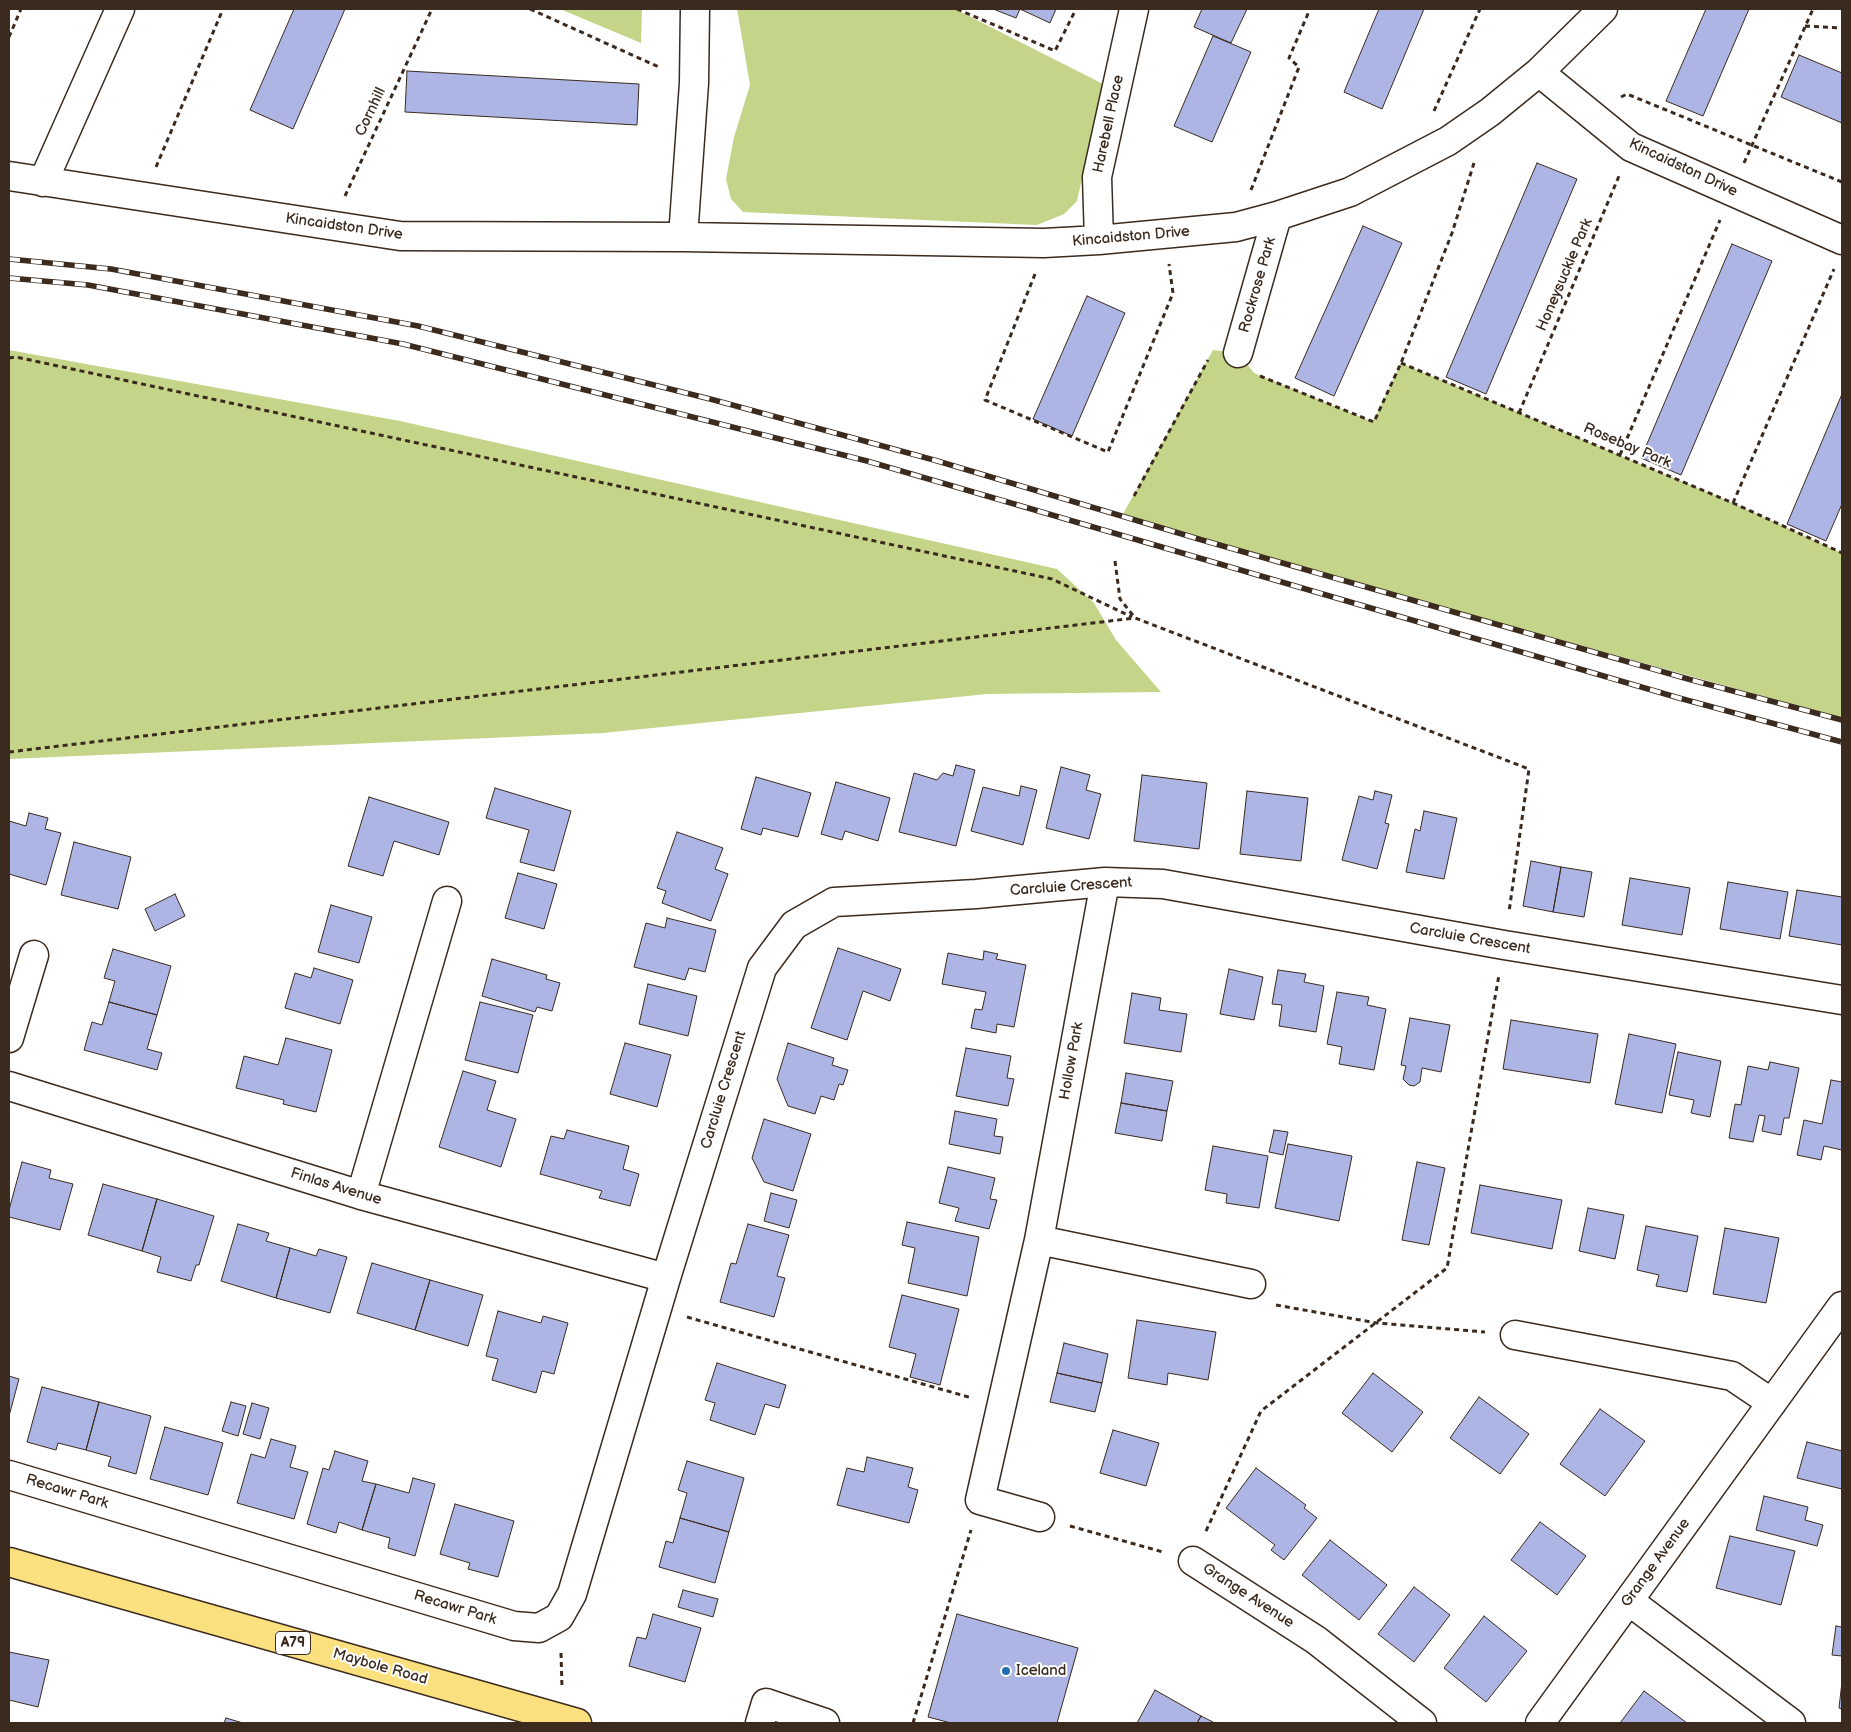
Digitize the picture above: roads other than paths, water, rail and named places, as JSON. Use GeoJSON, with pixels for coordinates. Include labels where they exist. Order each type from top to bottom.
{"type":"FeatureCollection","features":[{"type":"Feature","properties":{"kind":"main road","name":"Maybole Road"},"geometry":{"type":"LineString","coordinates":[[9,1562],[570,1721]]}},
{"type":"Feature","properties":{"kind":"street"},"geometry":{"type":"LineString","coordinates":[[43,182],[120,9]]}},
{"type":"Feature","properties":{"kind":"street"},"geometry":{"type":"LineString","coordinates":[[683,237],[694,83],[695,9]]}},
{"type":"Feature","properties":{"kind":"street","name":"Harebell Place"},"geometry":{"type":"LineString","coordinates":[[1098,240],[1098,177],[1134,9]]}},
{"type":"Feature","properties":{"kind":"street","name":"Kincaidston Drive"},"geometry":{"type":"LineString","coordinates":[[9,176],[400,236],[683,237],[1048,243],[1236,227],[1277,216],[1350,192],[1448,141],[1490,112],[1539,72],[1603,9]]}},
{"type":"Feature","properties":{"kind":"street","name":"Kincaidston Drive"},"geometry":{"type":"LineString","coordinates":[[1539,72],[1631,147],[1842,240]]}},
{"type":"Feature","properties":{"kind":"street","name":"Rockrose Park"},"geometry":{"type":"LineString","coordinates":[[1238,353],[1277,216]]}},
{"type":"Feature","properties":{"kind":"street","name":"Carcluie Crescent"},"geometry":{"type":"LineString","coordinates":[[666,1278],[762,968],[794,925],[834,902],[976,894],[1105,882],[1164,884],[1504,945],[1842,1000]]}},
{"type":"Feature","properties":{"kind":"street","name":"Hollow Park"},"geometry":{"type":"LineString","coordinates":[[1040,1517],[980,1500],[1039,1240],[1105,882]]}},
{"type":"Feature","properties":{"kind":"street"},"geometry":{"type":"LineString","coordinates":[[362,1195],[447,901]]}},
{"type":"Feature","properties":{"kind":"street"},"geometry":{"type":"LineString","coordinates":[[9,1038],[34,955]]}},
{"type":"Feature","properties":{"kind":"street","name":"Finlas Avenue"},"geometry":{"type":"LineString","coordinates":[[9,1086],[362,1195],[666,1278]]}},
{"type":"Feature","properties":{"kind":"street"},"geometry":{"type":"LineString","coordinates":[[1039,1240],[1251,1284]]}},
{"type":"Feature","properties":{"kind":"street","name":"Recawr Park"},"geometry":{"type":"LineString","coordinates":[[9,1475],[514,1626],[539,1628],[559,1617],[572,1594],[666,1278]]}},
{"type":"Feature","properties":{"kind":"street","name":"Grange Avenue"},"geometry":{"type":"LineString","coordinates":[[1540,1723],[1842,1306]]}},
{"type":"Feature","properties":{"kind":"street"},"geometry":{"type":"LineString","coordinates":[[1515,1335],[1732,1376],[1772,1403]]}},
{"type":"Feature","properties":{"kind":"street","name":"Grange Avenue"},"geometry":{"type":"LineString","coordinates":[[1193,1561],[1316,1640],[1422,1723]]}},
{"type":"Feature","properties":{"kind":"street"},"geometry":{"type":"LineString","coordinates":[[1629,1601],[1791,1723]]}},
{"type":"Feature","properties":{"kind":"street"},"geometry":{"type":"LineString","coordinates":[[760,1723],[766,1704],[825,1723]]}},
{"type":"Feature","properties":{"kind":"railway"},"geometry":{"type":"LineString","coordinates":[[9,259],[111,269],[418,326],[714,400],[934,460],[1202,540],[1688,679],[1842,720]]}},
{"type":"Feature","properties":{"kind":"railway"},"geometry":{"type":"LineString","coordinates":[[9,278],[88,285],[403,344],[867,461],[1679,698],[1842,742]]}},
{"type":"Feature","properties":{"kind":"place","name":"Iceland"},"geometry":{"type":"Point","coordinates":[1006,1671]}}]}
